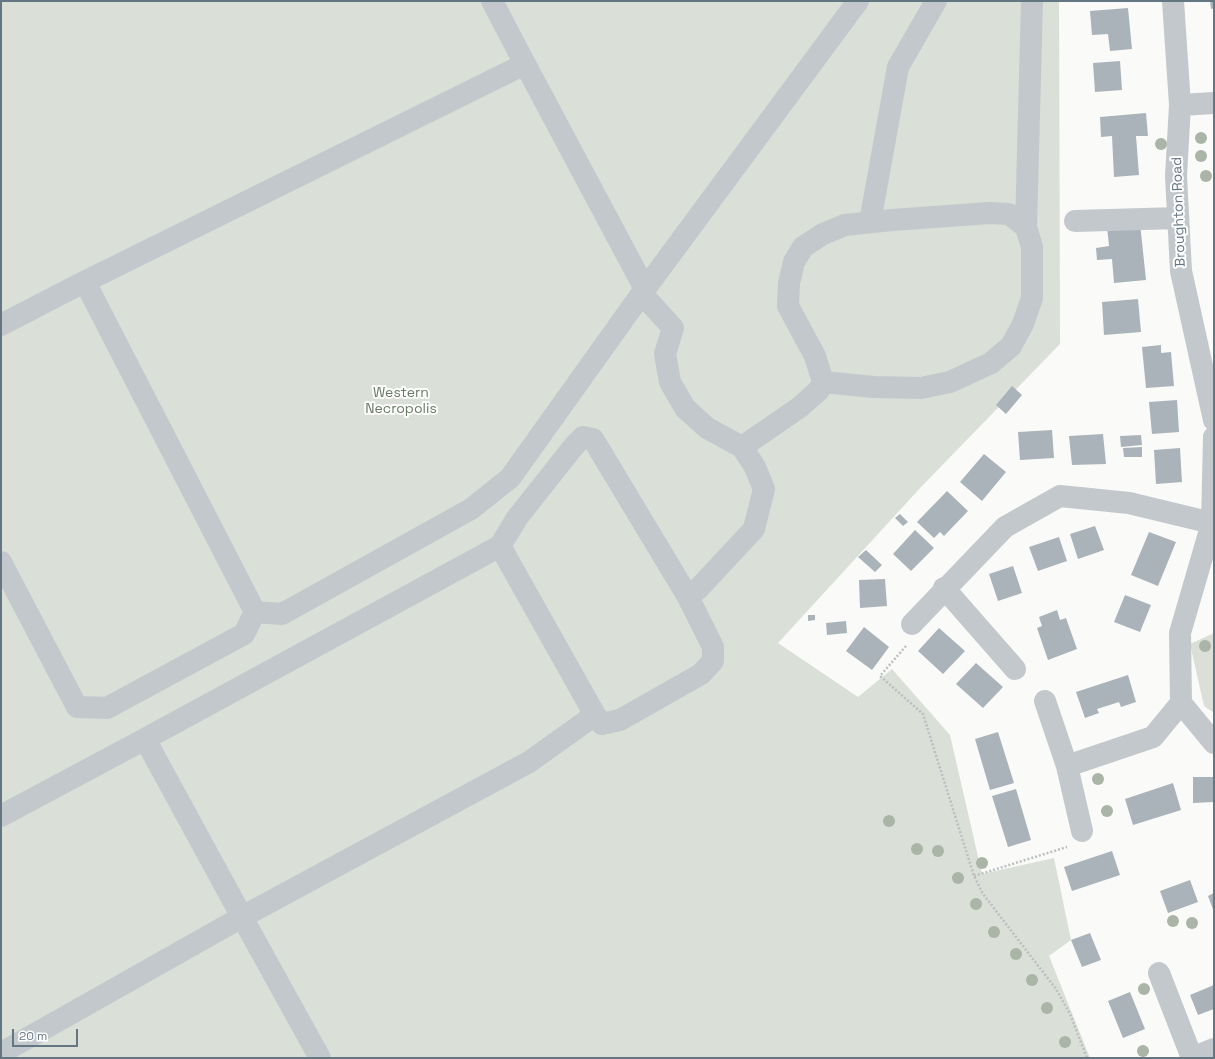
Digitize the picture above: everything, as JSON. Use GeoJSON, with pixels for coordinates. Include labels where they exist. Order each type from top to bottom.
{"type":"FeatureCollection","features":[{"type":"Feature","properties":{"kind":"street"},"geometry":{"type":"LineString","coordinates":[[492,1],[644,291],[673,328],[665,354],[670,382],[685,408],[707,428],[742,447],[755,467],[764,489],[754,529],[698,590],[688,597]]}},
{"type":"Feature","properties":{"kind":"street"},"geometry":{"type":"LineString","coordinates":[[255,612],[282,614],[471,509],[510,478],[644,291],[858,1]]}},
{"type":"Feature","properties":{"kind":"street"},"geometry":{"type":"LineString","coordinates":[[870,222],[898,66],[936,1]]}},
{"type":"Feature","properties":{"kind":"street"},"geometry":{"type":"LineString","coordinates":[[824,382],[874,387],[921,388],[950,382],[992,363],[1011,346],[1023,324],[1032,298],[1032,247],[1026,227],[1032,1]]}},
{"type":"Feature","properties":{"kind":"street","name":"Broughton Road"},"geometry":{"type":"LineString","coordinates":[[1173,1],[1180,105],[1176,176],[1181,271],[1214,420]]}},
{"type":"Feature","properties":{"kind":"street"},"geometry":{"type":"LineString","coordinates":[[1,325],[525,64]]}},
{"type":"Feature","properties":{"kind":"street"},"geometry":{"type":"LineString","coordinates":[[1180,105],[1214,103]]}},
{"type":"Feature","properties":{"kind":"street"},"geometry":{"type":"LineString","coordinates":[[824,382],[815,356],[788,306],[789,282],[794,262],[803,247],[823,234],[845,225],[870,222],[990,213],[1010,214],[1026,227]]}},
{"type":"Feature","properties":{"kind":"street"},"geometry":{"type":"LineString","coordinates":[[1075,221],[1178,218]]}},
{"type":"Feature","properties":{"kind":"street"},"geometry":{"type":"LineString","coordinates":[[85,282],[255,612]]}},
{"type":"Feature","properties":{"kind":"street"},"geometry":{"type":"LineString","coordinates":[[742,447],[800,406],[819,390],[824,382]]}},
{"type":"Feature","properties":{"kind":"street"},"geometry":{"type":"LineString","coordinates":[[1,816],[500,546],[517,518],[574,446],[583,437],[593,439],[688,597],[713,647],[713,661],[701,674],[620,720],[602,724],[595,715],[500,546]]}},
{"type":"Feature","properties":{"kind":"street"},"geometry":{"type":"LineString","coordinates":[[1214,437],[1212,523],[1180,633],[1181,703],[1214,743]]}},
{"type":"Feature","properties":{"kind":"street"},"geometry":{"type":"LineString","coordinates":[[912,624],[944,588],[1005,527],[1060,496],[1129,502],[1212,523]]}},
{"type":"Feature","properties":{"kind":"street"},"geometry":{"type":"LineString","coordinates":[[1,562],[77,707],[107,708],[244,634],[255,612]]}},
{"type":"Feature","properties":{"kind":"street"},"geometry":{"type":"LineString","coordinates":[[944,588],[1015,669]]}},
{"type":"Feature","properties":{"kind":"street"},"geometry":{"type":"LineString","coordinates":[[1045,701],[1067,766],[1082,831]]}},
{"type":"Feature","properties":{"kind":"street"},"geometry":{"type":"LineString","coordinates":[[1067,766],[1153,737],[1181,703]]}},
{"type":"Feature","properties":{"kind":"street"},"geometry":{"type":"LineString","coordinates":[[1,1053],[242,917],[529,762],[595,715]]}},
{"type":"Feature","properties":{"kind":"street"},"geometry":{"type":"LineString","coordinates":[[145,739],[320,1058]]}},
{"type":"Feature","properties":{"kind":"street"},"geometry":{"type":"LineString","coordinates":[[1159,973],[1192,1058],[1214,1049]]}},
{"type":"Feature","properties":{"kind":"path"},"geometry":{"type":"LineString","coordinates":[[912,624],[915,630],[915,635],[880,676],[923,714],[974,876],[983,894],[1056,989],[1070,1014],[1087,1058]]}},
{"type":"Feature","properties":{"kind":"path"},"geometry":{"type":"LineString","coordinates":[[974,876],[1074,845],[1082,831]]}},
{"type":"Feature","properties":{"kind":"green space","name":"Western Necropolis"},"geometry":{"type":"Polygon","coordinates":[[[1,1],[1059,1],[1060,344],[922,486],[778,643],[858,697],[892,669],[950,735],[982,874],[1054,858],[1071,940],[1049,956],[1090,1058],[1,1058],[1,1]]]}},
{"type":"Feature","properties":{"kind":"green space"},"geometry":{"type":"Polygon","coordinates":[[[1214,633],[1214,713],[1204,706],[1190,644],[1214,633]]]}},
{"type":"Feature","properties":{"kind":"building"},"geometry":{"type":"Polygon","coordinates":[[[1210,1],[1214,1],[1214,8],[1211,9],[1210,1]]]}},
{"type":"Feature","properties":{"kind":"building"},"geometry":{"type":"Polygon","coordinates":[[[1128,8],[1132,49],[1110,51],[1108,34],[1092,35],[1090,11],[1128,8]]]}},
{"type":"Feature","properties":{"kind":"building"},"geometry":{"type":"Polygon","coordinates":[[[1120,61],[1122,90],[1095,92],[1093,63],[1120,61]]]}},
{"type":"Feature","properties":{"kind":"building"},"geometry":{"type":"Polygon","coordinates":[[[1146,113],[1148,136],[1136,136],[1139,175],[1114,177],[1112,136],[1101,137],[1100,117],[1146,113]]]}},
{"type":"Feature","properties":{"kind":"building"},"geometry":{"type":"Polygon","coordinates":[[[1140,223],[1146,280],[1114,283],[1112,259],[1097,260],[1096,248],[1109,246],[1107,227],[1140,223]]]}},
{"type":"Feature","properties":{"kind":"building"},"geometry":{"type":"Polygon","coordinates":[[[1138,299],[1141,332],[1104,335],[1102,302],[1138,299]]]}},
{"type":"Feature","properties":{"kind":"building"},"geometry":{"type":"Polygon","coordinates":[[[1161,345],[1161,353],[1171,352],[1174,386],[1146,388],[1142,347],[1161,345]]]}},
{"type":"Feature","properties":{"kind":"building"},"geometry":{"type":"Polygon","coordinates":[[[1012,386],[1022,395],[1006,414],[996,405],[1012,386]]]}},
{"type":"Feature","properties":{"kind":"building"},"geometry":{"type":"Polygon","coordinates":[[[1177,400],[1179,432],[1152,434],[1149,402],[1177,400]]]}},
{"type":"Feature","properties":{"kind":"building"},"geometry":{"type":"Polygon","coordinates":[[[1052,430],[1054,458],[1020,460],[1018,432],[1052,430]]]}},
{"type":"Feature","properties":{"kind":"building"},"geometry":{"type":"Polygon","coordinates":[[[1103,434],[1106,464],[1072,465],[1069,436],[1103,434]]]}},
{"type":"Feature","properties":{"kind":"building"},"geometry":{"type":"Polygon","coordinates":[[[1141,435],[1142,445],[1121,447],[1120,436],[1141,435]]]}},
{"type":"Feature","properties":{"kind":"building"},"geometry":{"type":"Polygon","coordinates":[[[1142,447],[1142,457],[1124,457],[1123,448],[1142,447]]]}},
{"type":"Feature","properties":{"kind":"building"},"geometry":{"type":"Polygon","coordinates":[[[1180,448],[1182,482],[1156,484],[1154,450],[1180,448]]]}},
{"type":"Feature","properties":{"kind":"building"},"geometry":{"type":"Polygon","coordinates":[[[984,454],[1006,472],[982,501],[960,482],[984,454]]]}},
{"type":"Feature","properties":{"kind":"building"},"geometry":{"type":"Polygon","coordinates":[[[947,491],[968,511],[944,536],[940,532],[934,538],[917,522],[947,491]]]}},
{"type":"Feature","properties":{"kind":"building"},"geometry":{"type":"Polygon","coordinates":[[[900,514],[908,522],[903,526],[895,518],[900,514]]]}},
{"type":"Feature","properties":{"kind":"building"},"geometry":{"type":"Polygon","coordinates":[[[1095,526],[1104,550],[1078,559],[1070,534],[1095,526]]]}},
{"type":"Feature","properties":{"kind":"building"},"geometry":{"type":"Polygon","coordinates":[[[915,530],[934,548],[911,571],[893,554],[915,530]]]}},
{"type":"Feature","properties":{"kind":"building"},"geometry":{"type":"Polygon","coordinates":[[[1149,532],[1176,542],[1158,586],[1131,575],[1149,532]]]}},
{"type":"Feature","properties":{"kind":"building"},"geometry":{"type":"Polygon","coordinates":[[[1059,537],[1067,561],[1038,571],[1029,547],[1059,537]]]}},
{"type":"Feature","properties":{"kind":"building"},"geometry":{"type":"Polygon","coordinates":[[[866,550],[882,565],[875,572],[858,557],[866,550]]]}},
{"type":"Feature","properties":{"kind":"building"},"geometry":{"type":"Polygon","coordinates":[[[1013,566],[1022,593],[998,601],[989,574],[1013,566]]]}},
{"type":"Feature","properties":{"kind":"building"},"geometry":{"type":"Polygon","coordinates":[[[885,579],[887,606],[860,608],[859,580],[885,579]]]}},
{"type":"Feature","properties":{"kind":"building"},"geometry":{"type":"Polygon","coordinates":[[[1125,595],[1151,605],[1140,632],[1114,622],[1125,595]]]}},
{"type":"Feature","properties":{"kind":"building"},"geometry":{"type":"Polygon","coordinates":[[[1057,610],[1060,620],[1066,618],[1077,649],[1048,660],[1037,628],[1042,626],[1039,617],[1057,610]]]}},
{"type":"Feature","properties":{"kind":"building"},"geometry":{"type":"Polygon","coordinates":[[[808,615],[815,615],[815,620],[808,621],[808,615]]]}},
{"type":"Feature","properties":{"kind":"building"},"geometry":{"type":"Polygon","coordinates":[[[846,621],[847,633],[827,635],[826,623],[846,621]]]}},
{"type":"Feature","properties":{"kind":"building"},"geometry":{"type":"Polygon","coordinates":[[[864,627],[889,647],[872,670],[846,651],[864,627]]]}},
{"type":"Feature","properties":{"kind":"building"},"geometry":{"type":"Polygon","coordinates":[[[939,628],[965,651],[943,674],[918,651],[939,628]]]}},
{"type":"Feature","properties":{"kind":"building"},"geometry":{"type":"Polygon","coordinates":[[[976,663],[1003,687],[983,708],[956,684],[976,663]]]}},
{"type":"Feature","properties":{"kind":"building"},"geometry":{"type":"Polygon","coordinates":[[[1128,675],[1136,702],[1121,707],[1119,702],[1097,709],[1099,713],[1085,718],[1076,692],[1128,675]]]}},
{"type":"Feature","properties":{"kind":"building"},"geometry":{"type":"Polygon","coordinates":[[[998,732],[1014,783],[990,790],[975,739],[998,732]]]}},
{"type":"Feature","properties":{"kind":"building"},"geometry":{"type":"Polygon","coordinates":[[[1193,777],[1214,777],[1214,802],[1193,803],[1193,777]]]}},
{"type":"Feature","properties":{"kind":"building"},"geometry":{"type":"Polygon","coordinates":[[[1173,783],[1181,810],[1133,825],[1125,799],[1173,783]]]}},
{"type":"Feature","properties":{"kind":"building"},"geometry":{"type":"Polygon","coordinates":[[[1016,789],[1031,840],[1008,847],[992,796],[1016,789]]]}},
{"type":"Feature","properties":{"kind":"building"},"geometry":{"type":"Polygon","coordinates":[[[1112,851],[1120,875],[1072,891],[1064,867],[1112,851]]]}},
{"type":"Feature","properties":{"kind":"building"},"geometry":{"type":"Polygon","coordinates":[[[1190,880],[1198,902],[1168,913],[1160,891],[1190,880]]]}},
{"type":"Feature","properties":{"kind":"building"},"geometry":{"type":"Polygon","coordinates":[[[1214,893],[1214,912],[1208,896],[1214,893]]]}},
{"type":"Feature","properties":{"kind":"building"},"geometry":{"type":"Polygon","coordinates":[[[1090,933],[1101,960],[1082,967],[1071,940],[1090,933]]]}},
{"type":"Feature","properties":{"kind":"building"},"geometry":{"type":"Polygon","coordinates":[[[1214,985],[1214,1009],[1198,1015],[1190,995],[1214,985]]]}},
{"type":"Feature","properties":{"kind":"building"},"geometry":{"type":"Polygon","coordinates":[[[1130,992],[1145,1029],[1123,1038],[1108,1001],[1130,992]]]}}]}
